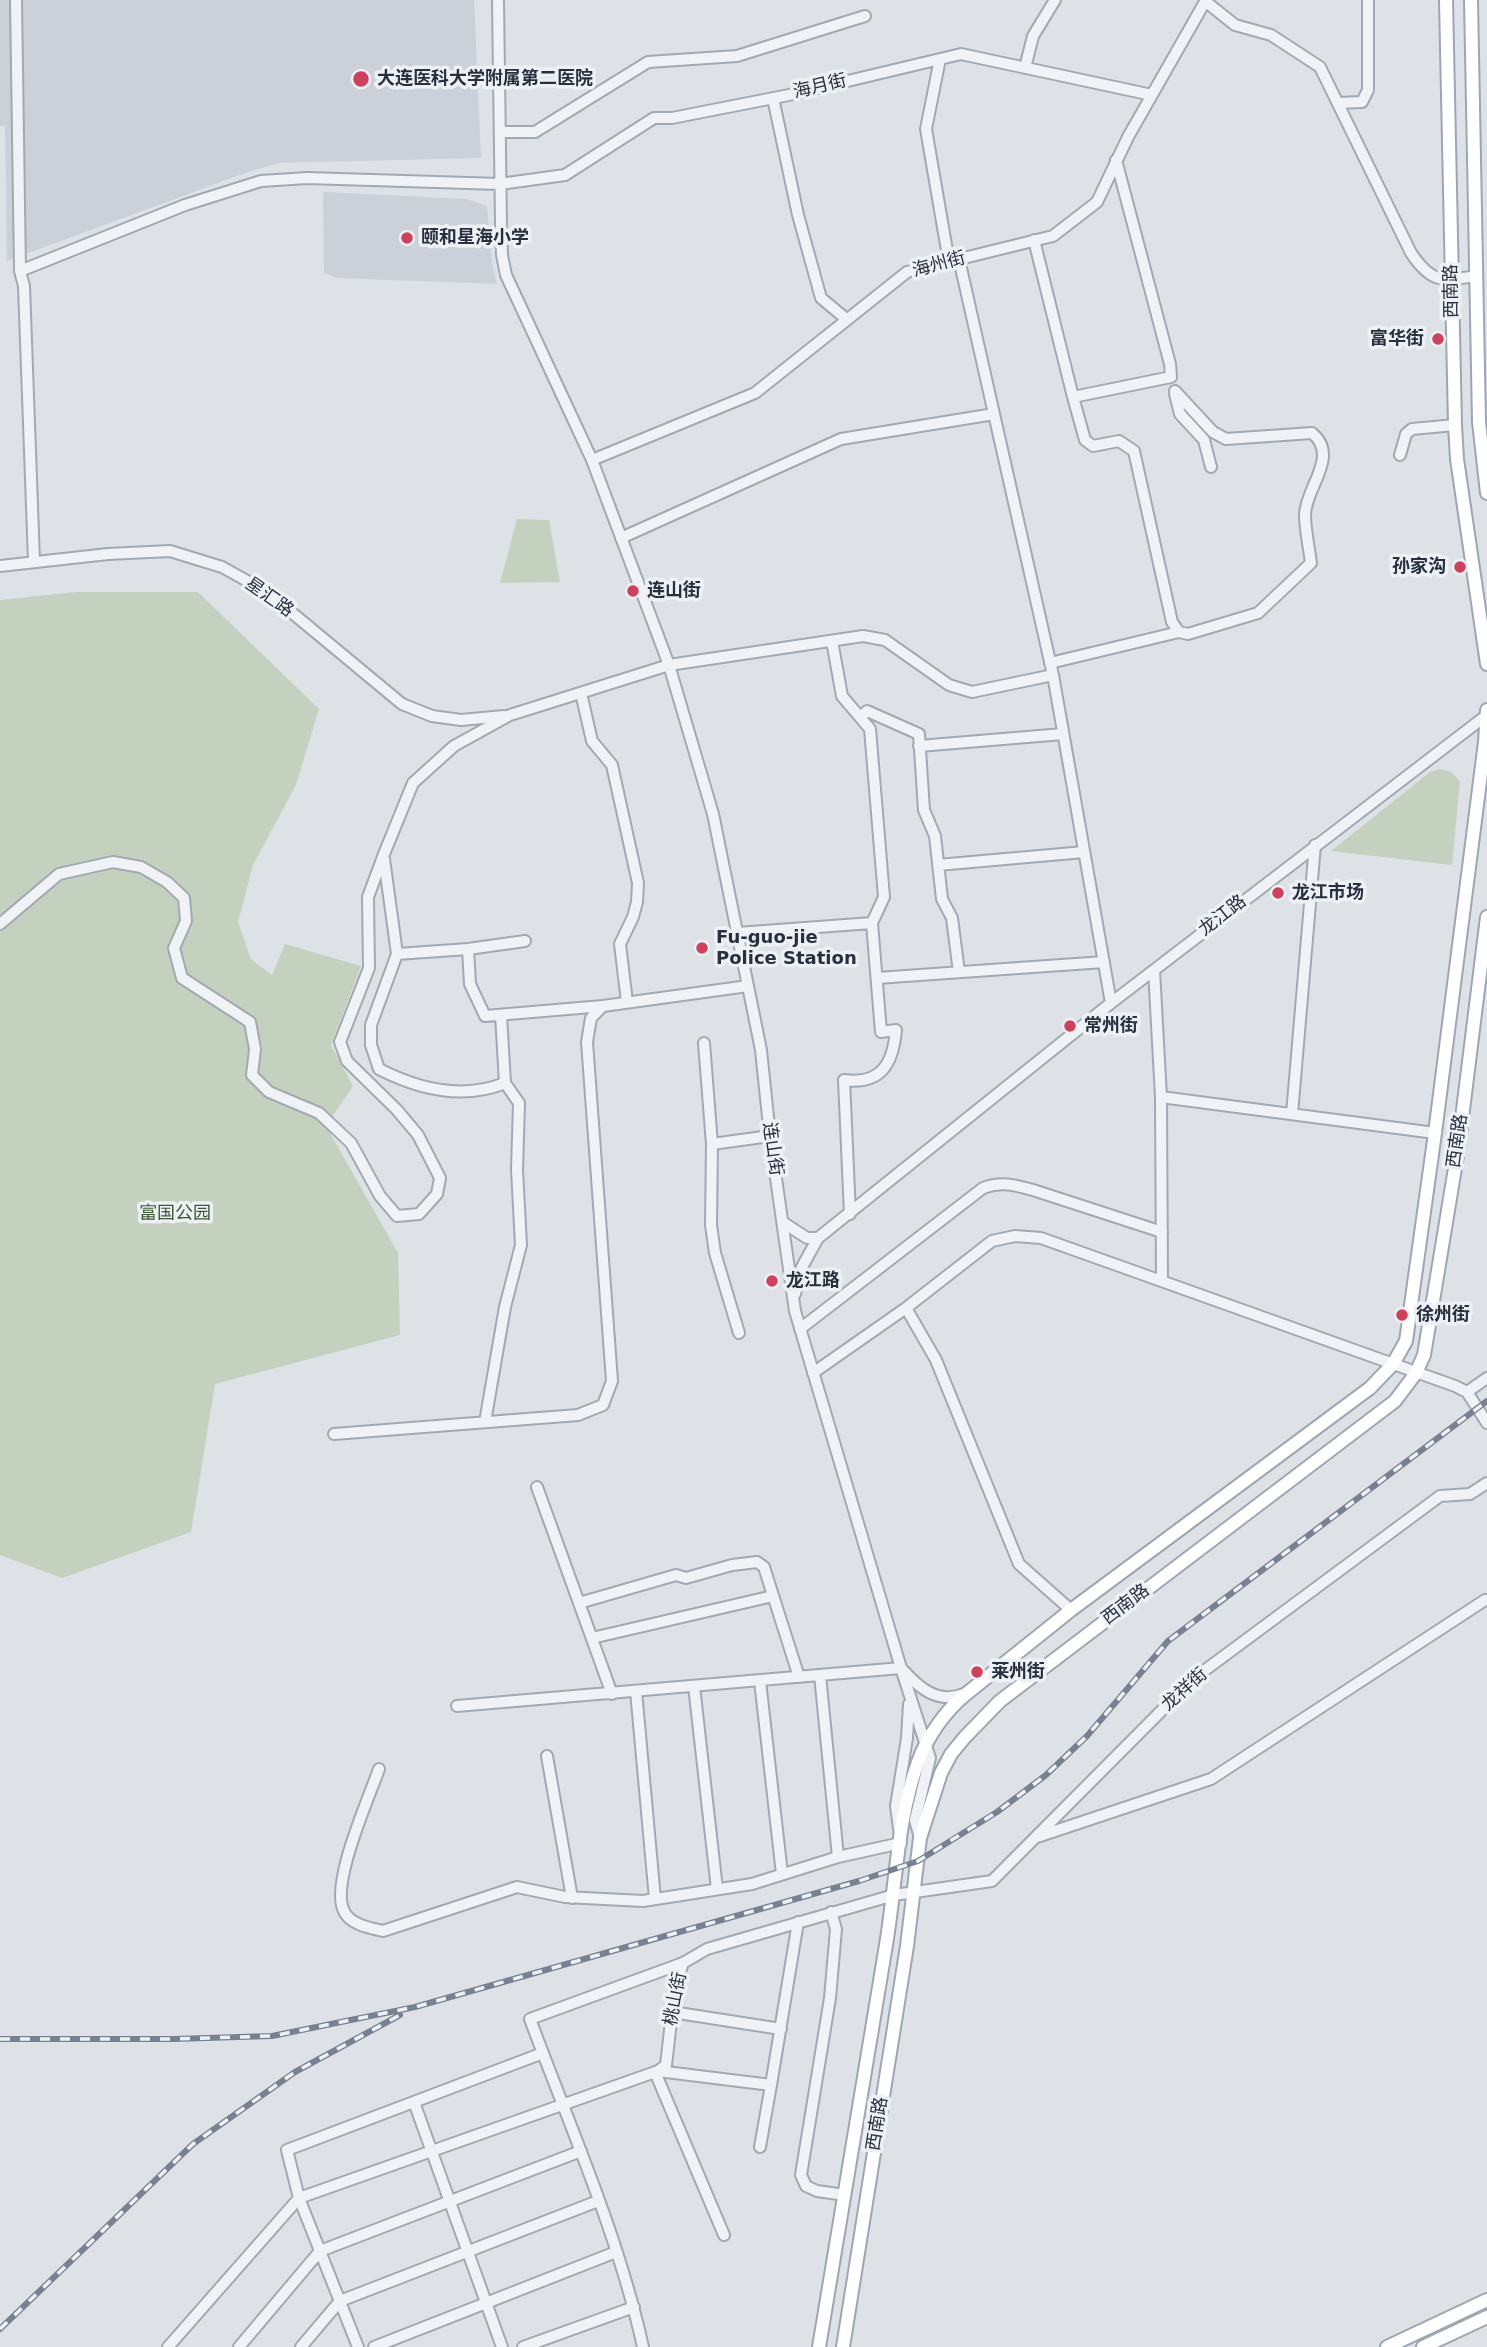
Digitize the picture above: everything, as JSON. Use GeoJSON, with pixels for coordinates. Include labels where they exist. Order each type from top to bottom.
{"type":"FeatureCollection","features":[{"type":"Feature","properties":{"kind":"main road","name":"西南路"},"geometry":{"type":"LineString","coordinates":[[1446,0],[1455,425],[1459,472],[1487,664]]}},
{"type":"Feature","properties":{"kind":"main road","name":"西南路"},"geometry":{"type":"LineString","coordinates":[[1471,0],[1479,422],[1487,493]]}},
{"type":"Feature","properties":{"kind":"main road"},"geometry":{"type":"LineString","coordinates":[[1449,127],[1473,127]]}},
{"type":"Feature","properties":{"kind":"main road"},"geometry":{"type":"LineString","coordinates":[[1393,1364],[1406,1340],[1455,978],[1487,710]]}},
{"type":"Feature","properties":{"kind":"main road","name":"西南路"},"geometry":{"type":"LineString","coordinates":[[843,2347],[907,1946],[920,1838],[941,1773],[951,1754],[965,1737],[1000,1702],[1395,1401],[1416,1373],[1424,1355],[1459,1136],[1482,976],[1487,917]]}},
{"type":"Feature","properties":{"kind":"main road"},"geometry":{"type":"LineString","coordinates":[[1455,978],[1482,976]]}},
{"type":"Feature","properties":{"kind":"main road"},"geometry":{"type":"LineString","coordinates":[[1435,1133],[1459,1136]]}},
{"type":"Feature","properties":{"kind":"main road","name":"西南路"},"geometry":{"type":"LineString","coordinates":[[819,2347],[912,1781],[926,1744],[946,1714],[966,1694],[1071,1610],[1370,1388],[1393,1364]]}},
{"type":"Feature","properties":{"kind":"main road"},"geometry":{"type":"LineString","coordinates":[[1387,2347],[1487,2300]]}},
{"type":"Feature","properties":{"kind":"main road"},"geometry":{"type":"LineString","coordinates":[[1423,2347],[1487,2317]]}},
{"type":"Feature","properties":{"kind":"street"},"geometry":{"type":"LineString","coordinates":[[16,0],[20,271],[24,286],[34,561]]}},
{"type":"Feature","properties":{"kind":"street","name":"连山街"},"geometry":{"type":"LineString","coordinates":[[498,0],[502,256],[506,275],[592,460],[669,665],[713,814],[761,1050],[793,1300],[930,1758],[915,1821],[920,1838]]}},
{"type":"Feature","properties":{"kind":"street"},"geometry":{"type":"LineString","coordinates":[[1025,68],[1033,36],[1055,0]]}},
{"type":"Feature","properties":{"kind":"street"},"geometry":{"type":"LineString","coordinates":[[1338,103],[1362,102],[1368,90],[1368,0]]}},
{"type":"Feature","properties":{"kind":"street"},"geometry":{"type":"LineString","coordinates":[[1205,1],[1236,25],[1271,35],[1320,67],[1411,253],[1422,269],[1444,280],[1476,276]]}},
{"type":"Feature","properties":{"kind":"street","name":"海州街"},"geometry":{"type":"LineString","coordinates":[[592,460],[755,393],[907,272],[1053,236],[1097,202],[1116,160],[1205,1]]}},
{"type":"Feature","properties":{"kind":"street"},"geometry":{"type":"LineString","coordinates":[[500,132],[535,132],[648,62],[737,56],[865,16]]}},
{"type":"Feature","properties":{"kind":"street","name":"海月街"},"geometry":{"type":"LineString","coordinates":[[20,271],[185,205],[261,181],[307,178],[500,184],[565,175],[654,118],[672,118],[773,98],[961,54],[1152,95]]}},
{"type":"Feature","properties":{"kind":"street"},"geometry":{"type":"LineString","coordinates":[[940,59],[926,130],[1051,669],[1111,1003]]}},
{"type":"Feature","properties":{"kind":"street"},"geometry":{"type":"LineString","coordinates":[[773,98],[798,215],[821,298],[845,318]]}},
{"type":"Feature","properties":{"kind":"street"},"geometry":{"type":"LineString","coordinates":[[1116,160],[1170,364],[1180,414],[1204,440],[1211,467]]}},
{"type":"Feature","properties":{"kind":"street"},"geometry":{"type":"LineString","coordinates":[[1034,240],[1085,440],[1093,446],[1119,441],[1134,451],[1172,622],[1179,632]]}},
{"type":"Feature","properties":{"kind":"street"},"geometry":{"type":"LineString","coordinates":[[1073,397],[1171,377]]}},
{"type":"Feature","properties":{"kind":"street"},"geometry":{"type":"LineString","coordinates":[[0,924],[59,874],[113,862],[141,867],[167,881],[184,898],[186,921],[174,948],[182,978],[250,1022],[256,1049],[252,1075],[269,1093],[319,1112],[351,1143],[380,1196],[397,1216],[419,1214],[437,1194],[440,1178],[418,1135],[397,1110],[347,1061],[340,1042],[369,968],[368,897],[413,783],[454,746],[510,715],[669,665],[863,636],[885,640],[949,685],[972,692],[1179,632],[1188,634],[1258,613],[1311,563],[1305,511],[1323,463],[1322,449],[1317,437],[1312,433],[1226,439],[1213,432],[1175,391]]}},
{"type":"Feature","properties":{"kind":"street"},"geometry":{"type":"LineString","coordinates":[[621,538],[841,439],[994,414]]}},
{"type":"Feature","properties":{"kind":"street"},"geometry":{"type":"LineString","coordinates":[[1400,455],[1406,434],[1412,429],[1455,425]]}},
{"type":"Feature","properties":{"kind":"street","name":"星汇路"},"geometry":{"type":"LineString","coordinates":[[0,566],[108,554],[170,551],[222,567],[267,593],[402,704],[432,716],[461,720],[510,715]]}},
{"type":"Feature","properties":{"kind":"street"},"geometry":{"type":"LineString","coordinates":[[832,641],[842,696],[870,729],[884,897],[872,923],[881,1032],[896,1030],[895,1048],[880,1072],[870,1080],[844,1080],[850,1214]]}},
{"type":"Feature","properties":{"kind":"street"},"geometry":{"type":"LineString","coordinates":[[581,693],[592,741],[612,765],[638,883],[633,917],[620,944],[627,1002]]}},
{"type":"Feature","properties":{"kind":"street"},"geometry":{"type":"LineString","coordinates":[[860,717],[867,711],[919,734],[924,810],[935,836],[942,899],[951,918],[959,972]]}},
{"type":"Feature","properties":{"kind":"street","name":"龙江路"},"geometry":{"type":"LineString","coordinates":[[793,1300],[802,1268],[818,1238],[1111,1003],[1487,715]]}},
{"type":"Feature","properties":{"kind":"street"},"geometry":{"type":"LineString","coordinates":[[919,746],[1063,734]]}},
{"type":"Feature","properties":{"kind":"street"},"geometry":{"type":"LineString","coordinates":[[1292,1114],[1315,845]]}},
{"type":"Feature","properties":{"kind":"street"},"geometry":{"type":"LineString","coordinates":[[938,864],[1084,852]]}},
{"type":"Feature","properties":{"kind":"street"},"geometry":{"type":"LineString","coordinates":[[384,854],[397,954],[371,1025],[371,1045],[379,1069],[402,1081],[454,1092],[489,1090],[505,1083]]}},
{"type":"Feature","properties":{"kind":"street"},"geometry":{"type":"LineString","coordinates":[[737,933],[872,923]]}},
{"type":"Feature","properties":{"kind":"street"},"geometry":{"type":"LineString","coordinates":[[397,954],[468,949],[525,941]]}},
{"type":"Feature","properties":{"kind":"street"},"geometry":{"type":"LineString","coordinates":[[468,949],[470,984],[485,1016],[603,1006],[748,986]]}},
{"type":"Feature","properties":{"kind":"street"},"geometry":{"type":"LineString","coordinates":[[877,978],[1104,962]]}},
{"type":"Feature","properties":{"kind":"street"},"geometry":{"type":"LineString","coordinates":[[1154,970],[1161,1097],[1162,1280]]}},
{"type":"Feature","properties":{"kind":"street"},"geometry":{"type":"LineString","coordinates":[[334,1434],[578,1415],[603,1405],[612,1381],[587,1042],[592,1018],[603,1006]]}},
{"type":"Feature","properties":{"kind":"street"},"geometry":{"type":"LineString","coordinates":[[485,1422],[505,1307],[522,1245],[517,1171],[519,1103],[505,1083],[500,1015]]}},
{"type":"Feature","properties":{"kind":"street"},"geometry":{"type":"LineString","coordinates":[[704,1042],[712,1144],[711,1225],[715,1253],[739,1333]]}},
{"type":"Feature","properties":{"kind":"street"},"geometry":{"type":"LineString","coordinates":[[1161,1097],[1435,1133]]}},
{"type":"Feature","properties":{"kind":"street"},"geometry":{"type":"LineString","coordinates":[[712,1144],[770,1136]]}},
{"type":"Feature","properties":{"kind":"street"},"geometry":{"type":"LineString","coordinates":[[800,1329],[983,1188],[993,1184],[1011,1184],[1161,1232]]}},
{"type":"Feature","properties":{"kind":"street"},"geometry":{"type":"LineString","coordinates":[[783,1223],[807,1238],[818,1238]]}},
{"type":"Feature","properties":{"kind":"street"},"geometry":{"type":"LineString","coordinates":[[813,1373],[906,1308],[992,1241],[1015,1236],[1041,1238],[1467,1392],[1487,1423]]}},
{"type":"Feature","properties":{"kind":"street"},"geometry":{"type":"LineString","coordinates":[[906,1308],[936,1360],[1019,1564],[1071,1610]]}},
{"type":"Feature","properties":{"kind":"street"},"geometry":{"type":"LineString","coordinates":[[1467,1392],[1487,1378]]}},
{"type":"Feature","properties":{"kind":"street","name":"龙祥街"},"geometry":{"type":"LineString","coordinates":[[894,1895],[992,1881],[1193,1679],[1440,1496],[1470,1494],[1487,1483]]}},
{"type":"Feature","properties":{"kind":"street"},"geometry":{"type":"LineString","coordinates":[[537,1487],[612,1693]]}},
{"type":"Feature","properties":{"kind":"street"},"geometry":{"type":"LineString","coordinates":[[579,1603],[676,1574],[686,1578],[732,1565],[757,1562],[764,1567],[799,1677]]}},
{"type":"Feature","properties":{"kind":"street"},"geometry":{"type":"LineString","coordinates":[[592,1638],[773,1595]]}},
{"type":"Feature","properties":{"kind":"street"},"geometry":{"type":"LineString","coordinates":[[1035,1838],[1211,1779],[1485,1600]]}},
{"type":"Feature","properties":{"kind":"street"},"geometry":{"type":"LineString","coordinates":[[457,1706],[901,1668],[918,1685],[942,1699],[953,1699],[966,1694]]}},
{"type":"Feature","properties":{"kind":"street"},"geometry":{"type":"LineString","coordinates":[[820,1675],[838,1857]]}},
{"type":"Feature","properties":{"kind":"street"},"geometry":{"type":"LineString","coordinates":[[760,1681],[782,1874]]}},
{"type":"Feature","properties":{"kind":"street"},"geometry":{"type":"LineString","coordinates":[[694,1686],[717,1889]]}},
{"type":"Feature","properties":{"kind":"street"},"geometry":{"type":"LineString","coordinates":[[636,1691],[655,1899]]}},
{"type":"Feature","properties":{"kind":"street"},"geometry":{"type":"LineString","coordinates":[[379,1769],[341,1877],[339,1896],[345,1914],[365,1927],[383,1931],[517,1887],[572,1898],[643,1901],[752,1884],[838,1857],[901,1843],[896,1806],[907,1738],[909,1694]]}},
{"type":"Feature","properties":{"kind":"street"},"geometry":{"type":"LineString","coordinates":[[547,1756],[572,1898]]}},
{"type":"Feature","properties":{"kind":"street","name":"桃山街"},"geometry":{"type":"LineString","coordinates":[[656,2071],[666,2064],[675,1987],[683,1963],[707,1949],[894,1895]]}},
{"type":"Feature","properties":{"kind":"street"},"geometry":{"type":"LineString","coordinates":[[831,1912],[836,1928],[830,1998],[801,2175],[806,2186],[817,2191],[845,2195]]}},
{"type":"Feature","properties":{"kind":"street"},"geometry":{"type":"LineString","coordinates":[[760,2147],[798,1922]]}},
{"type":"Feature","properties":{"kind":"street"},"geometry":{"type":"LineString","coordinates":[[643,2347],[634,2306],[616,2252],[564,2103],[530,2019],[683,1963]]}},
{"type":"Feature","properties":{"kind":"street"},"geometry":{"type":"LineString","coordinates":[[672,2012],[781,2029]]}},
{"type":"Feature","properties":{"kind":"street"},"geometry":{"type":"LineString","coordinates":[[358,2347],[299,2198],[287,2150],[543,2053]]}},
{"type":"Feature","properties":{"kind":"street"},"geometry":{"type":"LineString","coordinates":[[168,2347],[299,2198],[656,2071],[771,2085]]}},
{"type":"Feature","properties":{"kind":"street"},"geometry":{"type":"LineString","coordinates":[[656,2071],[724,2235]]}},
{"type":"Feature","properties":{"kind":"street"},"geometry":{"type":"LineString","coordinates":[[414,2102],[502,2347]]}},
{"type":"Feature","properties":{"kind":"street"},"geometry":{"type":"LineString","coordinates":[[239,2347],[320,2251],[581,2151]]}},
{"type":"Feature","properties":{"kind":"street"},"geometry":{"type":"LineString","coordinates":[[301,2347],[340,2301],[598,2202]]}},
{"type":"Feature","properties":{"kind":"street"},"geometry":{"type":"LineString","coordinates":[[374,2347],[616,2252]]}},
{"type":"Feature","properties":{"kind":"street"},"geometry":{"type":"LineString","coordinates":[[523,2347],[634,2306]]}},
{"type":"Feature","properties":{"kind":"shaded area"},"geometry":{"type":"Polygon","coordinates":[[[0,0],[474,0],[481,158],[279,163],[7,261],[5,126],[0,126],[0,0]]]}},
{"type":"Feature","properties":{"kind":"shaded area","name":"颐和星海小学"},"geometry":{"type":"Polygon","coordinates":[[[323,192],[467,199],[487,206],[492,263],[497,284],[337,278],[324,273],[323,192]]]}},
{"type":"Feature","properties":{"kind":"green space"},"geometry":{"type":"Polygon","coordinates":[[[517,519],[549,520],[560,582],[500,583],[517,519]]]}},
{"type":"Feature","properties":{"kind":"green space","name":"富国公园"},"geometry":{"type":"Polygon","coordinates":[[[76,592],[198,592],[319,709],[296,785],[253,865],[238,922],[251,959],[272,975],[285,944],[361,966],[331,1045],[353,1086],[326,1126],[398,1253],[400,1335],[215,1384],[191,1532],[62,1578],[0,1555],[0,600],[76,592]]]}},
{"type":"Feature","properties":{"kind":"green space"},"geometry":{"type":"Polygon","coordinates":[[[1440,769],[1451,772],[1460,781],[1452,865],[1331,851],[1430,772],[1440,769]]]}},
{"type":"Feature","properties":{"kind":"railway"},"geometry":{"type":"LineString","coordinates":[[0,2039],[272,2036],[415,2007],[859,1881],[918,1861],[997,1812],[1046,1775],[1087,1736],[1168,1641],[1487,1401]]}},
{"type":"Feature","properties":{"kind":"railway"},"geometry":{"type":"LineString","coordinates":[[0,2329],[193,2144],[295,2072],[400,2015]]}},
{"type":"Feature","properties":{"kind":"place","name":"大连医科大学附属第二医院"},"geometry":{"type":"Point","coordinates":[361,79]}},
{"type":"Feature","properties":{"kind":"place","name":"颐和星海小学"},"geometry":{"type":"Point","coordinates":[407,238]}},
{"type":"Feature","properties":{"kind":"place","name":"富华街"},"geometry":{"type":"Point","coordinates":[1438,339]}},
{"type":"Feature","properties":{"kind":"place","name":"孙家沟"},"geometry":{"type":"Point","coordinates":[1460,567]}},
{"type":"Feature","properties":{"kind":"place","name":"连山街"},"geometry":{"type":"Point","coordinates":[633,591]}},
{"type":"Feature","properties":{"kind":"place","name":"龙江市场"},"geometry":{"type":"Point","coordinates":[1278,893]}},
{"type":"Feature","properties":{"kind":"place","name":"Fu-guo-jie Police Station"},"geometry":{"type":"Point","coordinates":[702,948]}},
{"type":"Feature","properties":{"kind":"place","name":"常州街"},"geometry":{"type":"Point","coordinates":[1070,1026]}},
{"type":"Feature","properties":{"kind":"place","name":"龙江路"},"geometry":{"type":"Point","coordinates":[772,1281]}},
{"type":"Feature","properties":{"kind":"place","name":"徐州街"},"geometry":{"type":"Point","coordinates":[1402,1315]}},
{"type":"Feature","properties":{"kind":"place","name":"莱州街"},"geometry":{"type":"Point","coordinates":[977,1672]}}]}
